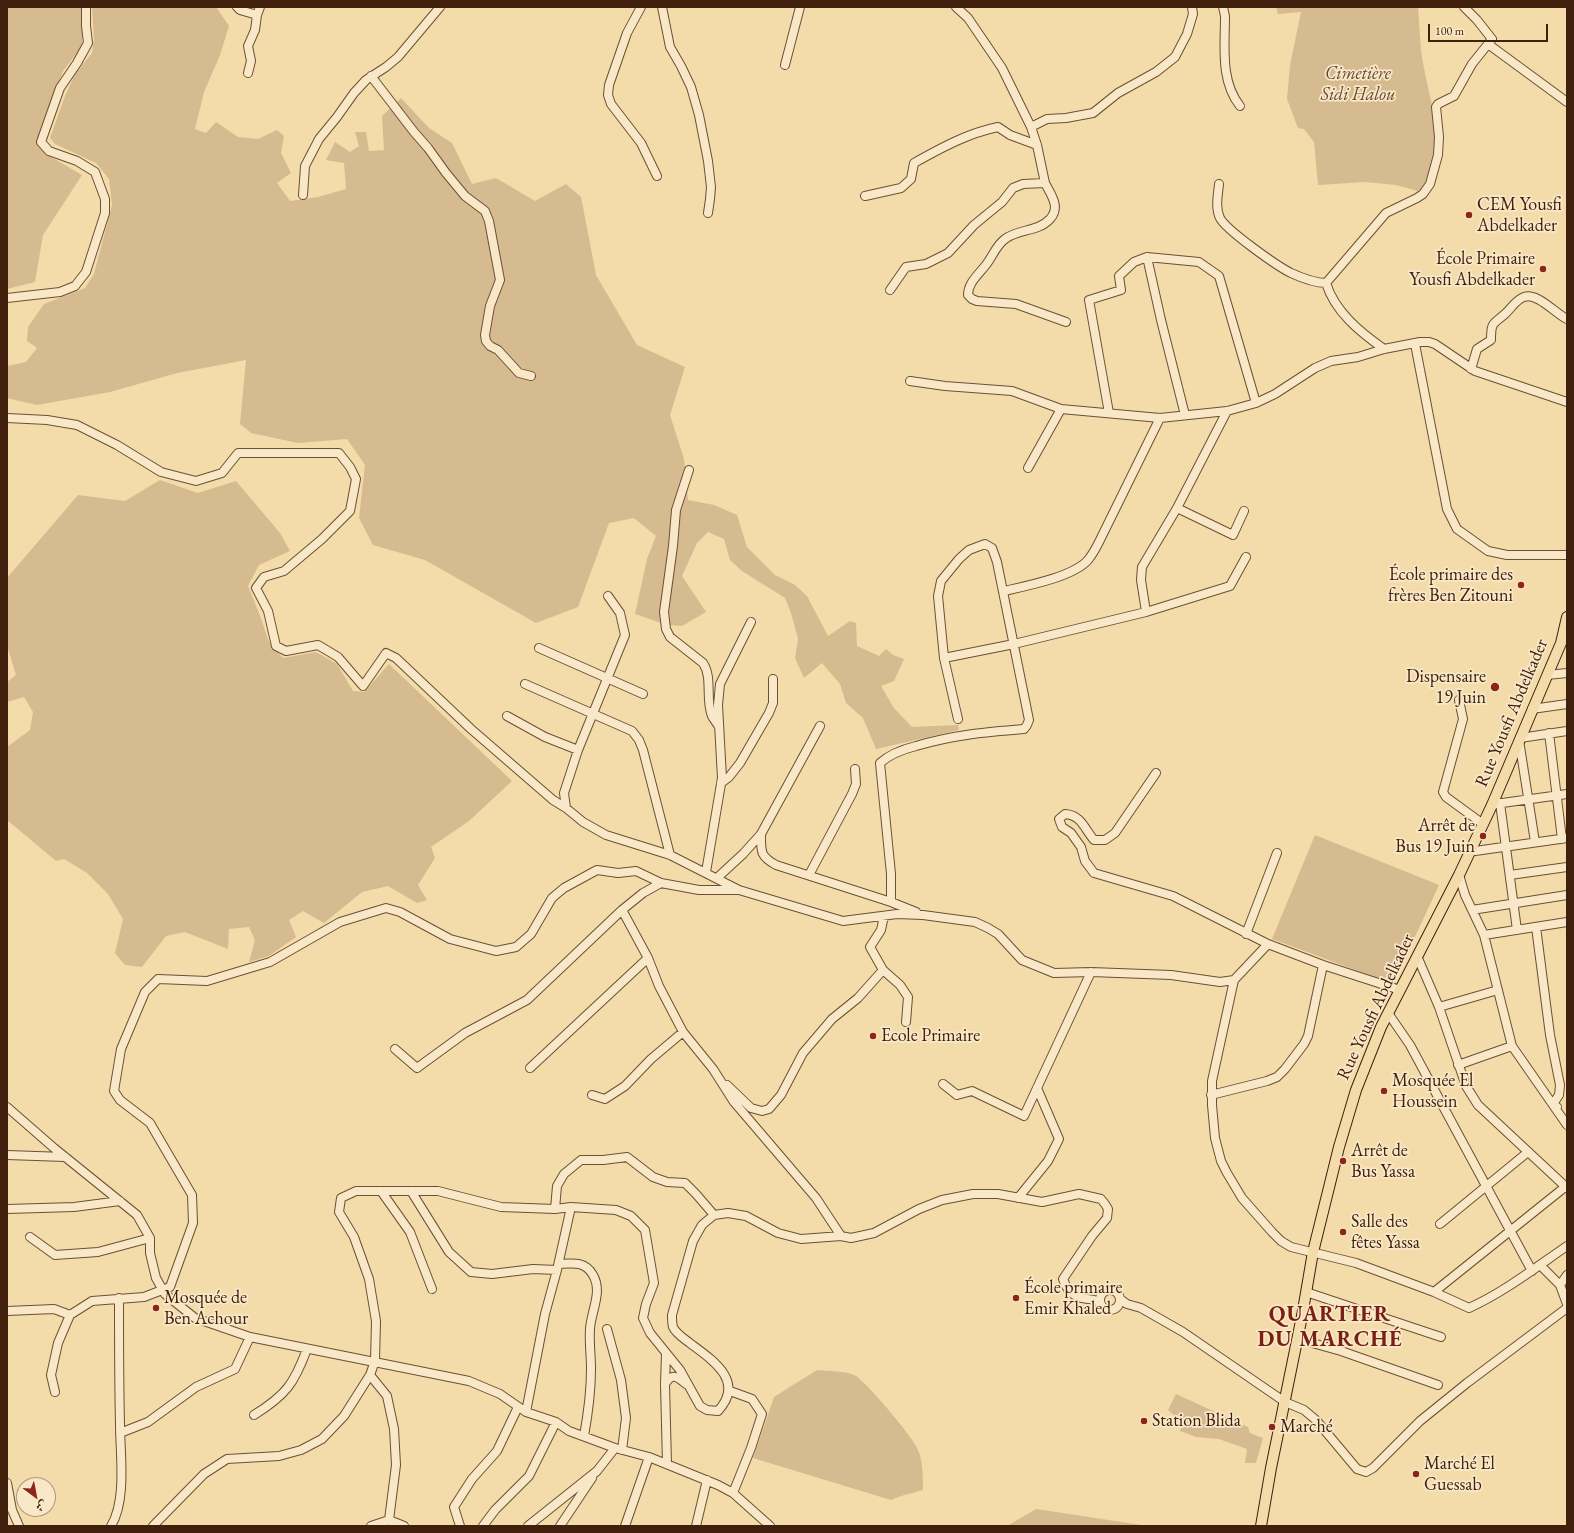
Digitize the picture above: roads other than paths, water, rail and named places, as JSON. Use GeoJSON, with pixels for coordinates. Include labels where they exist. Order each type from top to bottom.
{"type":"FeatureCollection","features":[{"type":"Feature","properties":{"kind":"main road","name":"Rue Yousfi Abdelkader"},"geometry":{"type":"LineString","coordinates":[[1261,1526],[1298,1338],[1313,1252],[1339,1147],[1356,1090],[1388,1013],[1458,875],[1468,852],[1496,804],[1532,709],[1564,642],[1567,617]]}},
{"type":"Feature","properties":{"kind":"street"},"geometry":{"type":"LineString","coordinates":[[7,298],[60,292],[75,286],[86,272],[105,213],[105,199],[95,172],[76,161],[49,151],[41,142],[60,88],[77,63],[88,43],[86,7]]}},
{"type":"Feature","properties":{"kind":"street"},"geometry":{"type":"LineString","coordinates":[[237,7],[240,10],[259,11],[255,30],[248,46],[251,62],[248,73]]}},
{"type":"Feature","properties":{"kind":"street"},"geometry":{"type":"LineString","coordinates":[[303,195],[305,166],[312,150],[354,93],[371,76],[398,57],[440,7]]}},
{"type":"Feature","properties":{"kind":"street"},"geometry":{"type":"LineString","coordinates":[[641,7],[627,33],[609,85],[608,95],[611,104],[641,143],[657,176]]}},
{"type":"Feature","properties":{"kind":"street"},"geometry":{"type":"LineString","coordinates":[[662,7],[670,47],[691,87],[699,115],[708,161],[711,187],[708,212]]}},
{"type":"Feature","properties":{"kind":"street"},"geometry":{"type":"LineString","coordinates":[[785,65],[800,7]]}},
{"type":"Feature","properties":{"kind":"street"},"geometry":{"type":"LineString","coordinates":[[956,7],[968,18],[1002,68],[1031,127],[1037,145],[1045,183],[1054,200],[1056,209],[1054,214],[1046,223],[1036,228],[1012,234],[1004,239],[986,266],[973,281],[968,289],[968,295],[977,301],[1016,304],[1066,322]]}},
{"type":"Feature","properties":{"kind":"street"},"geometry":{"type":"LineString","coordinates":[[1031,127],[1047,119],[1066,118],[1093,113],[1118,93],[1156,72],[1175,57],[1188,34],[1193,14],[1192,7]]}},
{"type":"Feature","properties":{"kind":"street"},"geometry":{"type":"LineString","coordinates":[[1223,7],[1225,16],[1225,70],[1228,84],[1234,98],[1240,106]]}},
{"type":"Feature","properties":{"kind":"street"},"geometry":{"type":"LineString","coordinates":[[1219,184],[1217,205],[1220,218],[1232,232],[1290,272],[1316,283],[1326,283],[1386,213],[1413,201],[1423,194],[1430,184],[1438,155],[1440,137],[1436,107],[1438,104],[1454,96],[1472,64],[1492,38],[1464,7]]}},
{"type":"Feature","properties":{"kind":"street"},"geometry":{"type":"LineString","coordinates":[[1488,44],[1567,102]]}},
{"type":"Feature","properties":{"kind":"street"},"geometry":{"type":"LineString","coordinates":[[371,76],[465,196],[485,211],[489,221],[500,280],[489,312],[485,335],[486,341],[490,346],[498,350],[519,373],[531,376]]}},
{"type":"Feature","properties":{"kind":"street"},"geometry":{"type":"LineString","coordinates":[[865,196],[901,188],[911,179],[914,163],[937,150],[980,131],[998,127],[1010,135],[1037,145]]}},
{"type":"Feature","properties":{"kind":"street"},"geometry":{"type":"LineString","coordinates":[[890,290],[906,267],[926,264],[948,253],[974,225],[1002,202],[1013,188],[1023,184],[1045,183]]}},
{"type":"Feature","properties":{"kind":"street"},"geometry":{"type":"LineString","coordinates":[[1147,257],[1185,415]]}},
{"type":"Feature","properties":{"kind":"street"},"geometry":{"type":"LineString","coordinates":[[1109,413],[1089,300],[1120,290],[1119,276],[1134,262],[1147,257],[1199,262],[1219,276],[1256,404]]}},
{"type":"Feature","properties":{"kind":"street"},"geometry":{"type":"LineString","coordinates":[[1326,283],[1329,293],[1341,311],[1361,333],[1384,349]]}},
{"type":"Feature","properties":{"kind":"street"},"geometry":{"type":"LineString","coordinates":[[1471,369],[1477,349],[1490,340],[1490,330],[1493,324],[1518,300],[1525,296],[1532,296],[1539,299],[1567,319]]}},
{"type":"Feature","properties":{"kind":"street"},"geometry":{"type":"LineString","coordinates":[[910,381],[945,386],[1012,391],[1061,409],[1160,418],[1227,411],[1256,404],[1275,394],[1315,368],[1326,363],[1384,349],[1420,342],[1429,342],[1435,344],[1471,369],[1567,402]]}},
{"type":"Feature","properties":{"kind":"street"},"geometry":{"type":"LineString","coordinates":[[1416,344],[1447,509],[1457,529],[1488,551],[1507,554],[1567,555]]}},
{"type":"Feature","properties":{"kind":"street"},"geometry":{"type":"LineString","coordinates":[[1028,468],[1061,409]]}},
{"type":"Feature","properties":{"kind":"street"},"geometry":{"type":"LineString","coordinates":[[1146,612],[1141,580],[1142,567],[1177,508],[1227,411]]}},
{"type":"Feature","properties":{"kind":"street"},"geometry":{"type":"LineString","coordinates":[[7,418],[47,420],[77,425],[117,445],[161,472],[196,481],[222,473],[238,453],[339,453],[350,467],[356,479],[350,511],[284,571],[264,578],[256,588],[268,611],[276,646],[286,651],[318,645],[338,657],[363,686],[386,653],[396,658],[471,729],[553,800],[566,808],[583,822],[606,835],[670,855],[739,890],[843,921],[897,914],[923,915],[975,922],[998,934],[1022,960],[1054,972],[1171,975],[1220,982],[1234,980]]}},
{"type":"Feature","properties":{"kind":"street"},"geometry":{"type":"LineString","coordinates":[[1004,591],[1048,581],[1080,567],[1088,560],[1100,542],[1160,418]]}},
{"type":"Feature","properties":{"kind":"street"},"geometry":{"type":"LineString","coordinates":[[689,470],[676,510],[673,546],[664,612],[666,629],[670,637],[703,663],[707,669],[709,702],[712,716],[719,727]]}},
{"type":"Feature","properties":{"kind":"street"},"geometry":{"type":"LineString","coordinates":[[1177,508],[1233,536],[1244,511]]}},
{"type":"Feature","properties":{"kind":"street"},"geometry":{"type":"LineString","coordinates":[[891,902],[891,874],[880,763],[884,759],[906,749],[947,737],[970,733],[1024,729],[1029,720],[997,562],[992,548],[984,544],[969,550],[959,559],[941,581],[938,596],[944,658],[958,719]]}},
{"type":"Feature","properties":{"kind":"street"},"geometry":{"type":"LineString","coordinates":[[944,658],[1014,644],[1146,612],[1230,586],[1246,558]]}},
{"type":"Feature","properties":{"kind":"street"},"geometry":{"type":"LineString","coordinates":[[566,808],[564,793],[578,750],[624,635],[620,613],[608,596]]}},
{"type":"Feature","properties":{"kind":"street"},"geometry":{"type":"LineString","coordinates":[[706,872],[721,783],[721,743],[718,705],[720,684],[751,622]]}},
{"type":"Feature","properties":{"kind":"street"},"geometry":{"type":"LineString","coordinates":[[539,648],[643,694]]}},
{"type":"Feature","properties":{"kind":"street"},"geometry":{"type":"LineString","coordinates":[[1547,675],[1567,673]]}},
{"type":"Feature","properties":{"kind":"street"},"geometry":{"type":"LineString","coordinates":[[721,783],[729,777],[740,763],[769,712],[772,703],[773,679]]}},
{"type":"Feature","properties":{"kind":"street"},"geometry":{"type":"LineString","coordinates":[[525,684],[592,715],[632,731],[639,740],[643,750],[670,855]]}},
{"type":"Feature","properties":{"kind":"street"},"geometry":{"type":"LineString","coordinates":[[1459,700],[1463,718],[1443,792],[1446,797],[1483,824]]}},
{"type":"Feature","properties":{"kind":"street"},"geometry":{"type":"LineString","coordinates":[[1532,709],[1567,704]]}},
{"type":"Feature","properties":{"kind":"street"},"geometry":{"type":"LineString","coordinates":[[507,716],[545,737],[578,750]]}},
{"type":"Feature","properties":{"kind":"street"},"geometry":{"type":"LineString","coordinates":[[717,878],[744,854],[761,834],[820,726]]}},
{"type":"Feature","properties":{"kind":"street"},"geometry":{"type":"LineString","coordinates":[[1535,842],[1520,739],[1567,731]]}},
{"type":"Feature","properties":{"kind":"street"},"geometry":{"type":"LineString","coordinates":[[1468,852],[1565,838],[1557,795],[1549,734]]}},
{"type":"Feature","properties":{"kind":"street"},"geometry":{"type":"LineString","coordinates":[[809,875],[852,794],[856,784],[855,769]]}},
{"type":"Feature","properties":{"kind":"street"},"geometry":{"type":"LineString","coordinates":[[1156,773],[1115,833],[1105,840],[1094,840],[1078,818],[1072,814],[1064,814],[1059,820],[1062,827],[1071,833],[1081,847],[1085,861],[1094,873],[1173,896],[1268,944],[1323,965],[1400,990]]}},
{"type":"Feature","properties":{"kind":"street"},"geometry":{"type":"LineString","coordinates":[[1517,930],[1506,846],[1496,804],[1567,794]]}},
{"type":"Feature","properties":{"kind":"street"},"geometry":{"type":"LineString","coordinates":[[761,834],[762,854],[776,865],[891,902],[923,915]]}},
{"type":"Feature","properties":{"kind":"street"},"geometry":{"type":"LineString","coordinates":[[1246,934],[1277,853]]}},
{"type":"Feature","properties":{"kind":"street"},"geometry":{"type":"LineString","coordinates":[[1510,876],[1567,867]]}},
{"type":"Feature","properties":{"kind":"street"},"geometry":{"type":"LineString","coordinates":[[55,1392],[51,1375],[58,1343],[70,1315],[92,1301],[144,1297],[170,1286],[193,1223],[192,1194],[150,1123],[120,1100],[114,1091],[121,1049],[145,992],[158,979],[207,981],[270,962],[340,922],[386,908],[400,912],[450,939],[496,951],[516,947],[531,934],[552,898],[564,888],[597,870],[618,873],[636,871],[661,883],[699,890],[739,890]]}},
{"type":"Feature","properties":{"kind":"street"},"geometry":{"type":"LineString","coordinates":[[1458,875],[1465,895],[1484,935],[1512,1046],[1567,1125]]}},
{"type":"Feature","properties":{"kind":"street"},"geometry":{"type":"LineString","coordinates":[[395,1049],[417,1068],[465,1033],[527,1000],[622,910],[643,893],[661,883]]}},
{"type":"Feature","properties":{"kind":"street"},"geometry":{"type":"LineString","coordinates":[[1472,910],[1513,902],[1567,895]]}},
{"type":"Feature","properties":{"kind":"street"},"geometry":{"type":"LineString","coordinates":[[622,910],[648,958],[659,986],[683,1032],[717,1075],[734,1102],[816,1198],[840,1236]]}},
{"type":"Feature","properties":{"kind":"street"},"geometry":{"type":"LineString","coordinates":[[884,916],[881,930],[870,947],[883,970],[900,985],[908,998],[906,1022]]}},
{"type":"Feature","properties":{"kind":"street"},"geometry":{"type":"LineString","coordinates":[[1484,935],[1567,922]]}},
{"type":"Feature","properties":{"kind":"street"},"geometry":{"type":"LineString","coordinates":[[1536,927],[1550,1035],[1560,1085],[1559,1095],[1553,1104]]}},
{"type":"Feature","properties":{"kind":"street"},"geometry":{"type":"LineString","coordinates":[[1268,944],[1234,980],[1212,1081],[1211,1095],[1215,1138],[1227,1173],[1250,1209],[1281,1241],[1291,1247],[1356,1263],[1434,1292],[1469,1308],[1481,1303],[1532,1271],[1567,1246]]}},
{"type":"Feature","properties":{"kind":"street"},"geometry":{"type":"LineString","coordinates":[[1417,956],[1438,1007],[1466,1086],[1478,1105],[1566,1187],[1434,1292]]}},
{"type":"Feature","properties":{"kind":"street"},"geometry":{"type":"LineString","coordinates":[[530,1068],[648,958]]}},
{"type":"Feature","properties":{"kind":"street"},"geometry":{"type":"LineString","coordinates":[[1211,1095],[1267,1081],[1277,1076],[1285,1069],[1304,1044],[1308,1036],[1323,965]]}},
{"type":"Feature","properties":{"kind":"street"},"geometry":{"type":"LineString","coordinates":[[717,1075],[751,1108],[762,1112],[769,1109],[781,1095],[803,1053],[832,1019],[858,998],[883,970]]}},
{"type":"Feature","properties":{"kind":"street"},"geometry":{"type":"LineString","coordinates":[[943,1084],[956,1095],[972,1091],[1024,1116],[1091,972]]}},
{"type":"Feature","properties":{"kind":"street"},"geometry":{"type":"LineString","coordinates":[[1438,1007],[1498,990]]}},
{"type":"Feature","properties":{"kind":"street"},"geometry":{"type":"LineString","coordinates":[[1388,1013],[1410,1045],[1532,1271]]}},
{"type":"Feature","properties":{"kind":"street"},"geometry":{"type":"LineString","coordinates":[[592,1095],[605,1099],[625,1086],[651,1060],[683,1032]]}},
{"type":"Feature","properties":{"kind":"street"},"geometry":{"type":"LineString","coordinates":[[1458,1065],[1512,1046]]}},
{"type":"Feature","properties":{"kind":"street"},"geometry":{"type":"LineString","coordinates":[[1018,1198],[1048,1161],[1059,1139],[1037,1088]]}},
{"type":"Feature","properties":{"kind":"street"},"geometry":{"type":"LineString","coordinates":[[1553,1104],[1567,1117]]}},
{"type":"Feature","properties":{"kind":"street"},"geometry":{"type":"LineString","coordinates":[[7,1107],[65,1157],[137,1215],[150,1238],[150,1253],[156,1278],[165,1294],[195,1318],[250,1337],[469,1381],[500,1394],[526,1412],[556,1422],[569,1430],[619,1449],[649,1456],[708,1480],[733,1493],[770,1526]]}},
{"type":"Feature","properties":{"kind":"street"},"geometry":{"type":"LineString","coordinates":[[1440,1224],[1528,1152]]}},
{"type":"Feature","properties":{"kind":"street"},"geometry":{"type":"LineString","coordinates":[[7,1155],[65,1157]]}},
{"type":"Feature","properties":{"kind":"street"},"geometry":{"type":"LineString","coordinates":[[555,1209],[557,1186],[564,1174],[582,1160],[627,1157],[653,1177],[667,1182],[685,1183],[714,1215]]}},
{"type":"Feature","properties":{"kind":"street"},"geometry":{"type":"LineString","coordinates":[[153,1526],[204,1474],[227,1458],[279,1456],[301,1450],[322,1439],[344,1416],[370,1375],[374,1362],[376,1321],[369,1278],[354,1237],[339,1212],[341,1198],[356,1191],[438,1191],[501,1207],[555,1209],[571,1207],[616,1210],[631,1216],[645,1230],[654,1283],[646,1304],[643,1318],[650,1333],[680,1370],[700,1406],[707,1410],[718,1411],[725,1403],[730,1391],[728,1381],[723,1372],[711,1359],[678,1334],[672,1326],[672,1314],[693,1241],[702,1225],[714,1215],[728,1213],[746,1216],[778,1233],[801,1239],[840,1236],[851,1238],[874,1233],[919,1209],[942,1200],[973,1194],[998,1194],[1042,1202],[1078,1194],[1101,1199],[1108,1209],[1108,1218],[1092,1236],[1063,1279],[1066,1288],[1081,1298],[1100,1300]]}},
{"type":"Feature","properties":{"kind":"street"},"geometry":{"type":"LineString","coordinates":[[381,1191],[410,1232],[432,1289]]}},
{"type":"Feature","properties":{"kind":"street"},"geometry":{"type":"LineString","coordinates":[[411,1191],[448,1252],[471,1272],[492,1274],[558,1267],[576,1263],[585,1264],[593,1273],[597,1283],[597,1296],[590,1328],[591,1369],[584,1436]]}},
{"type":"Feature","properties":{"kind":"street"},"geometry":{"type":"LineString","coordinates":[[7,1209],[74,1207],[120,1202]]}},
{"type":"Feature","properties":{"kind":"street"},"geometry":{"type":"LineString","coordinates":[[526,1412],[545,1314],[558,1267],[571,1207]]}},
{"type":"Feature","properties":{"kind":"street"},"geometry":{"type":"LineString","coordinates":[[30,1237],[55,1255],[98,1252],[150,1238]]}},
{"type":"Feature","properties":{"kind":"street"},"geometry":{"type":"LineString","coordinates":[[1540,1265],[1560,1285],[1567,1304]]}},
{"type":"Feature","properties":{"kind":"street"},"geometry":{"type":"LineString","coordinates":[[1560,1285],[1567,1275]]}},
{"type":"Feature","properties":{"kind":"street"},"geometry":{"type":"LineString","coordinates":[[1100,1300],[1105,1291],[1111,1290],[1117,1293],[1122,1303],[1141,1308],[1183,1332],[1285,1402],[1304,1410],[1316,1420],[1357,1469],[1366,1472],[1373,1468],[1420,1421],[1467,1383],[1567,1308]]}},
{"type":"Feature","properties":{"kind":"street"},"geometry":{"type":"LineString","coordinates":[[1306,1292],[1441,1336]]}},
{"type":"Feature","properties":{"kind":"street"},"geometry":{"type":"LineString","coordinates":[[111,1526],[116,1517],[122,1476],[118,1298]]}},
{"type":"Feature","properties":{"kind":"street"},"geometry":{"type":"LineString","coordinates":[[1100,1300],[1104,1309],[1110,1311],[1114,1310],[1122,1303]]}},
{"type":"Feature","properties":{"kind":"street"},"geometry":{"type":"LineString","coordinates":[[7,1311],[54,1309],[70,1315]]}},
{"type":"Feature","properties":{"kind":"street"},"geometry":{"type":"LineString","coordinates":[[528,1526],[597,1471],[619,1449],[626,1418],[621,1380],[607,1329]]}},
{"type":"Feature","properties":{"kind":"street"},"geometry":{"type":"LineString","coordinates":[[120,1432],[148,1422],[196,1387],[235,1369],[250,1337]]}},
{"type":"Feature","properties":{"kind":"street"},"geometry":{"type":"LineString","coordinates":[[1298,1338],[1341,1351],[1438,1385]]}},
{"type":"Feature","properties":{"kind":"street"},"geometry":{"type":"LineString","coordinates":[[254,1415],[273,1403],[290,1386],[298,1374],[307,1349]]}},
{"type":"Feature","properties":{"kind":"street"},"geometry":{"type":"LineString","coordinates":[[666,1354],[665,1384],[667,1464]]}},
{"type":"Feature","properties":{"kind":"street"},"geometry":{"type":"LineString","coordinates":[[370,1375],[387,1396],[394,1429],[396,1465],[392,1523]]}},
{"type":"Feature","properties":{"kind":"street"},"geometry":{"type":"LineString","coordinates":[[665,1384],[669,1378],[672,1377],[678,1378],[690,1387]]}},
{"type":"Feature","properties":{"kind":"street"},"geometry":{"type":"LineString","coordinates":[[730,1391],[752,1399],[762,1414],[751,1448],[733,1493]]}},
{"type":"Feature","properties":{"kind":"street"},"geometry":{"type":"LineString","coordinates":[[460,1526],[454,1507],[472,1479],[498,1451],[518,1406]]}},
{"type":"Feature","properties":{"kind":"street"},"geometry":{"type":"LineString","coordinates":[[483,1526],[495,1510],[529,1476],[556,1422]]}},
{"type":"Feature","properties":{"kind":"street"},"geometry":{"type":"LineString","coordinates":[[625,1526],[649,1456]]}},
{"type":"Feature","properties":{"kind":"street"},"geometry":{"type":"LineString","coordinates":[[560,1526],[597,1471]]}},
{"type":"Feature","properties":{"kind":"street"},"geometry":{"type":"LineString","coordinates":[[696,1526],[708,1480]]}},
{"type":"Feature","properties":{"kind":"street"},"geometry":{"type":"LineString","coordinates":[[7,1483],[12,1510],[20,1526]]}},
{"type":"Feature","properties":{"kind":"street"},"geometry":{"type":"LineString","coordinates":[[371,1526],[392,1523],[404,1526]]}},
{"type":"Feature","properties":{"kind":"place","name":"CEM Yousfi Abdelkader"},"geometry":{"type":"Point","coordinates":[1469,215]}},
{"type":"Feature","properties":{"kind":"place","name":"École Primaire Yousfi Abdelkader"},"geometry":{"type":"Point","coordinates":[1543,269]}},
{"type":"Feature","properties":{"kind":"place","name":"École primaire des frères Ben Zitouni"},"geometry":{"type":"Point","coordinates":[1521,585]}},
{"type":"Feature","properties":{"kind":"place","name":"Dispensaire 19 Juin"},"geometry":{"type":"Point","coordinates":[1495,687]}},
{"type":"Feature","properties":{"kind":"place","name":"Arrêt de Bus 19 Juin"},"geometry":{"type":"Point","coordinates":[1483,836]}},
{"type":"Feature","properties":{"kind":"place","name":"Ecole Primaire"},"geometry":{"type":"Point","coordinates":[873,1036]}},
{"type":"Feature","properties":{"kind":"place","name":"Mosquée El Houssein"},"geometry":{"type":"Point","coordinates":[1384,1091]}},
{"type":"Feature","properties":{"kind":"place","name":"Arrêt de Bus Yassa"},"geometry":{"type":"Point","coordinates":[1343,1161]}},
{"type":"Feature","properties":{"kind":"place","name":"Salle des fêtes Yassa"},"geometry":{"type":"Point","coordinates":[1343,1232]}},
{"type":"Feature","properties":{"kind":"place","name":"École primaire Emir Khaled"},"geometry":{"type":"Point","coordinates":[1016,1298]}},
{"type":"Feature","properties":{"kind":"place","name":"Mosquée de Ben Achour"},"geometry":{"type":"Point","coordinates":[156,1308]}},
{"type":"Feature","properties":{"kind":"place","name":"Station Blida"},"geometry":{"type":"Point","coordinates":[1144,1421]}},
{"type":"Feature","properties":{"kind":"place","name":"Marché"},"geometry":{"type":"Point","coordinates":[1272,1427]}},
{"type":"Feature","properties":{"kind":"place","name":"Marché El Guessab"},"geometry":{"type":"Point","coordinates":[1416,1474]}},
{"type":"Feature","properties":{"kind":"district","name":"QUARTIER DU MARCHÉ"},"geometry":{"type":"Point","coordinates":[1330,1328]}},
{"type":"Feature","properties":{"kind":"park label","name":"Cimetière Sidi Halou"},"geometry":{"type":"Point","coordinates":[1358,84]}}]}
